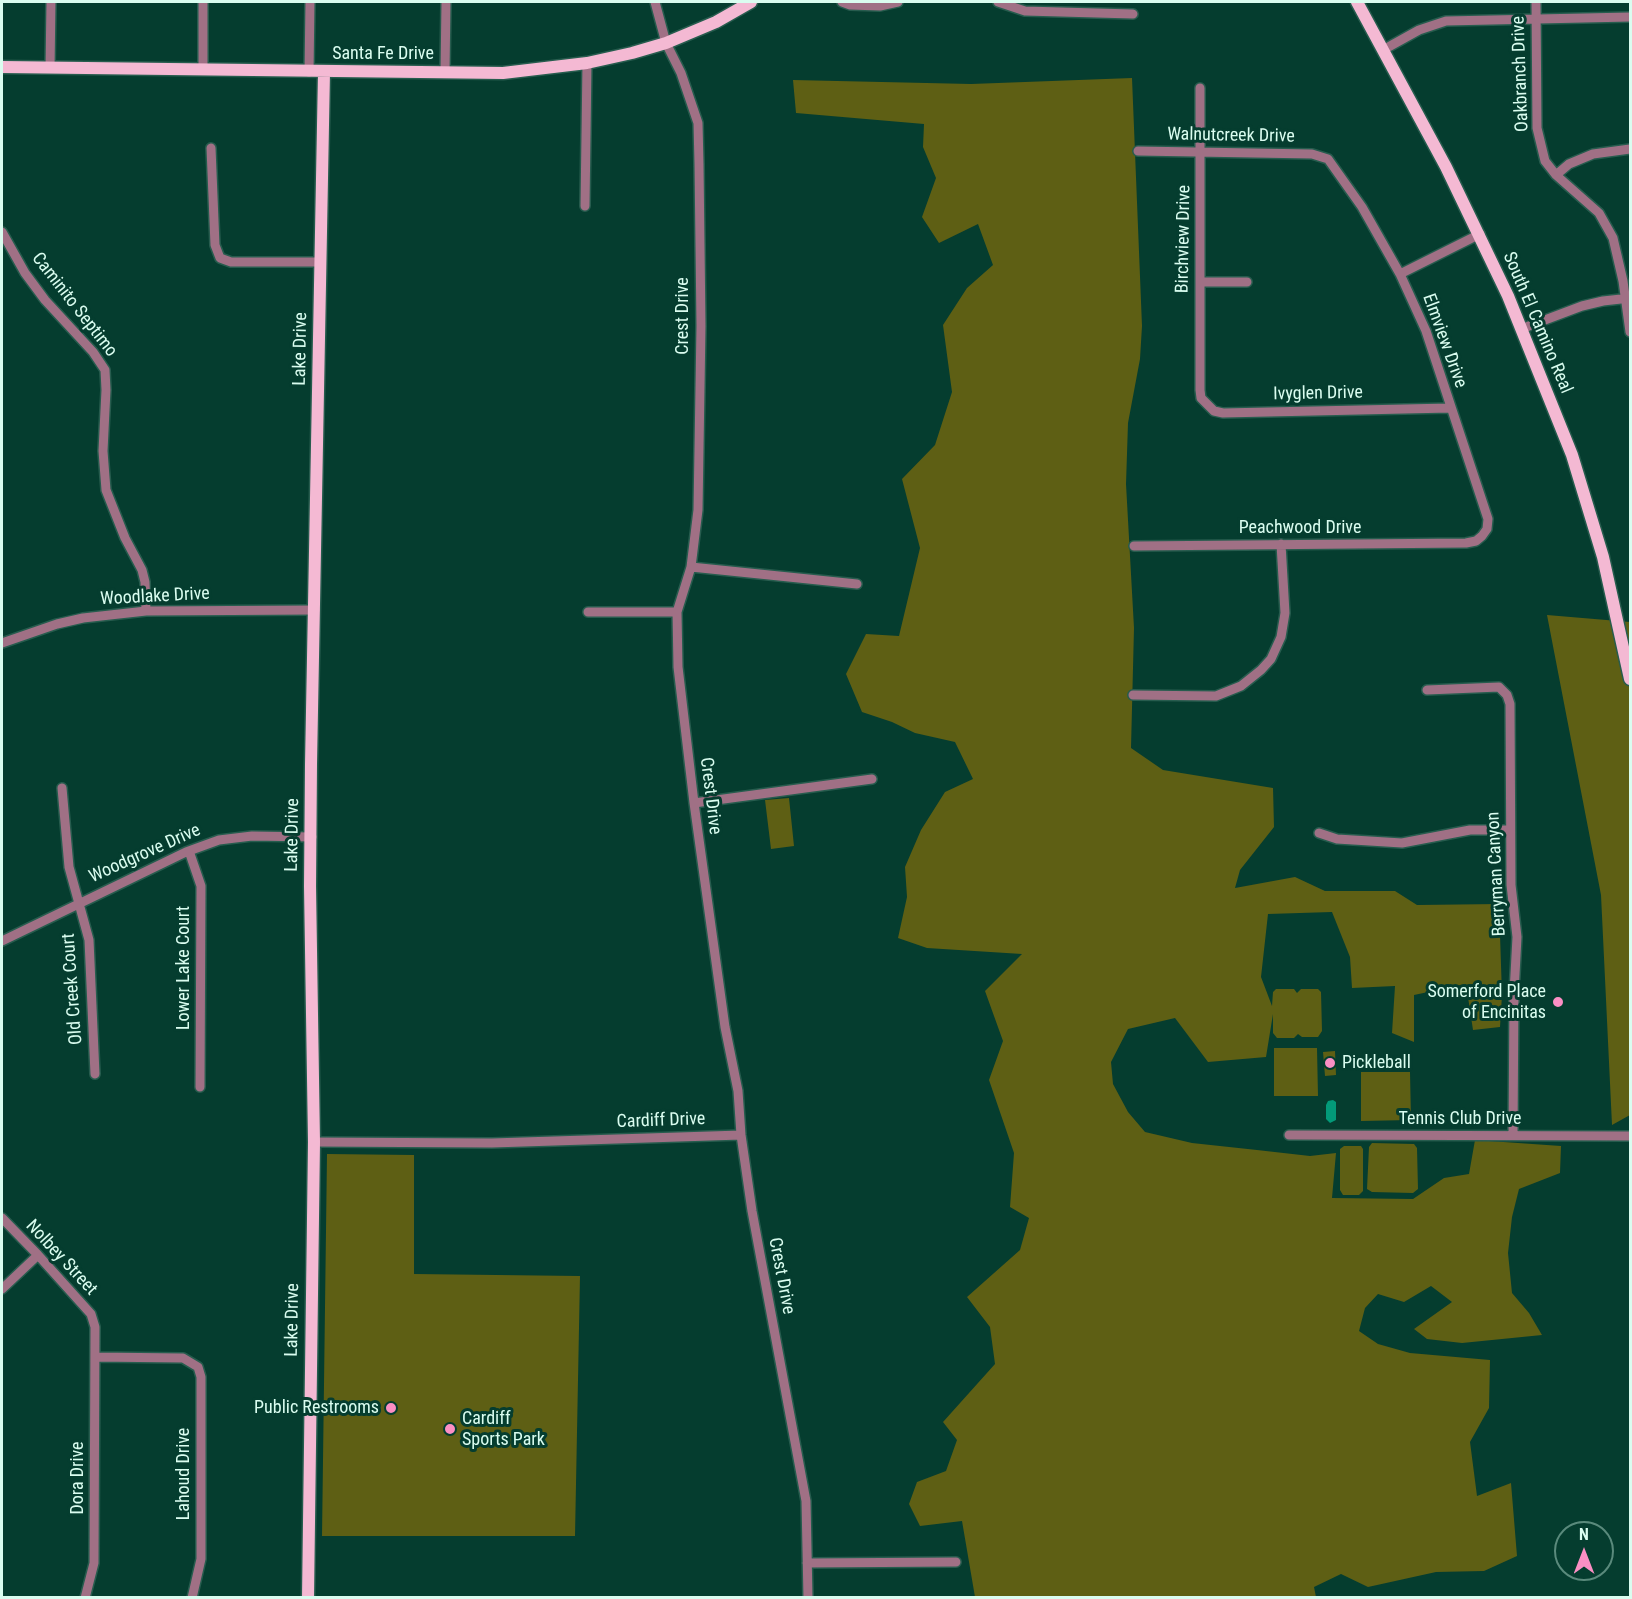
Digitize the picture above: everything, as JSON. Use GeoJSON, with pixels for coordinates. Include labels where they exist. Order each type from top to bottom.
{"type":"FeatureCollection","features":[{"type":"Feature","properties":{"kind":"main road","name":"Santa Fe Drive"},"geometry":{"type":"LineString","coordinates":[[2,68],[502,73],[586,63],[632,53],[666,43],[716,22],[751,2]]}},
{"type":"Feature","properties":{"kind":"main road","name":"South El Camino Real"},"geometry":{"type":"LineString","coordinates":[[1357,2],[1480,234],[1572,455],[1603,557],[1630,679]]}},
{"type":"Feature","properties":{"kind":"main road","name":"Lake Drive"},"geometry":{"type":"LineString","coordinates":[[308,1598],[314,1142],[310,886],[311,764],[324,72]]}},
{"type":"Feature","properties":{"kind":"street"},"geometry":{"type":"LineString","coordinates":[[50,68],[51,2]]}},
{"type":"Feature","properties":{"kind":"street"},"geometry":{"type":"LineString","coordinates":[[203,2],[203,70]]}},
{"type":"Feature","properties":{"kind":"street"},"geometry":{"type":"LineString","coordinates":[[309,72],[310,2]]}},
{"type":"Feature","properties":{"kind":"street"},"geometry":{"type":"LineString","coordinates":[[445,72],[446,2]]}},
{"type":"Feature","properties":{"kind":"street","name":"Crest Drive"},"geometry":{"type":"LineString","coordinates":[[655,2],[666,43],[681,73],[698,123],[701,326],[698,510],[691,567],[677,612],[678,667],[694,803],[725,1028],[738,1091],[741,1135],[752,1211],[806,1501],[808,1598]]}},
{"type":"Feature","properties":{"kind":"street"},"geometry":{"type":"LineString","coordinates":[[842,2],[850,5],[880,6],[898,2]]}},
{"type":"Feature","properties":{"kind":"street"},"geometry":{"type":"LineString","coordinates":[[998,2],[1025,11],[1133,14]]}},
{"type":"Feature","properties":{"kind":"street","name":"Oakbranch Drive"},"geometry":{"type":"LineString","coordinates":[[1536,2],[1537,128],[1545,161],[1556,176],[1599,213],[1613,238],[1628,298],[1630,332]]}},
{"type":"Feature","properties":{"kind":"street"},"geometry":{"type":"LineString","coordinates":[[1383,50],[1419,30],[1446,21],[1630,17]]}},
{"type":"Feature","properties":{"kind":"street"},"geometry":{"type":"LineString","coordinates":[[585,206],[586,63]]}},
{"type":"Feature","properties":{"kind":"street","name":"Birchview Drive"},"geometry":{"type":"LineString","coordinates":[[1200,88],[1200,390]]}},
{"type":"Feature","properties":{"kind":"street"},"geometry":{"type":"LineString","coordinates":[[211,148],[215,245],[220,258],[231,262],[321,262]]}},
{"type":"Feature","properties":{"kind":"street"},"geometry":{"type":"LineString","coordinates":[[1556,176],[1569,164],[1593,154],[1630,149]]}},
{"type":"Feature","properties":{"kind":"street","name":"Walnutcreek Drive"},"geometry":{"type":"LineString","coordinates":[[1138,151],[1312,154],[1324,157]]}},
{"type":"Feature","properties":{"kind":"street","name":"Elmview Drive"},"geometry":{"type":"LineString","coordinates":[[1324,157],[1328,159],[1362,207],[1400,274],[1426,332],[1488,519],[1487,529],[1482,536],[1476,541],[1466,543]]}},
{"type":"Feature","properties":{"kind":"street","name":"Caminito Septimo"},"geometry":{"type":"LineString","coordinates":[[2,232],[25,273],[45,300],[93,352],[105,370],[103,451],[106,490],[124,538],[142,570],[145,582],[146,611]]}},
{"type":"Feature","properties":{"kind":"street"},"geometry":{"type":"LineString","coordinates":[[1400,274],[1480,234]]}},
{"type":"Feature","properties":{"kind":"street"},"geometry":{"type":"LineString","coordinates":[[1200,282],[1247,282]]}},
{"type":"Feature","properties":{"kind":"street"},"geometry":{"type":"LineString","coordinates":[[1521,329],[1582,306],[1628,298]]}},
{"type":"Feature","properties":{"kind":"street","name":"Ivyglen Drive"},"geometry":{"type":"LineString","coordinates":[[1200,390],[1201,398],[1214,411],[1223,413],[1450,408]]}},
{"type":"Feature","properties":{"kind":"street","name":"Peachwood Drive"},"geometry":{"type":"LineString","coordinates":[[1134,546],[1466,543]]}},
{"type":"Feature","properties":{"kind":"street"},"geometry":{"type":"LineString","coordinates":[[1133,695],[1216,696],[1241,686],[1261,670],[1271,659],[1281,637],[1284,621],[1281,544]]}},
{"type":"Feature","properties":{"kind":"street"},"geometry":{"type":"LineString","coordinates":[[691,567],[857,584]]}},
{"type":"Feature","properties":{"kind":"street","name":"Woodlake Drive"},"geometry":{"type":"LineString","coordinates":[[2,643],[57,624],[83,618],[146,611],[315,609]]}},
{"type":"Feature","properties":{"kind":"street"},"geometry":{"type":"LineString","coordinates":[[588,612],[677,612]]}},
{"type":"Feature","properties":{"kind":"street","name":"Berryman Canyon"},"geometry":{"type":"LineString","coordinates":[[1427,690],[1499,687],[1507,695],[1510,704],[1511,885],[1517,937],[1514,993],[1514,1135]]}},
{"type":"Feature","properties":{"kind":"street"},"geometry":{"type":"LineString","coordinates":[[694,803],[872,779]]}},
{"type":"Feature","properties":{"kind":"street","name":"Old Creek Court"},"geometry":{"type":"LineString","coordinates":[[62,788],[69,867],[89,940],[95,1074]]}},
{"type":"Feature","properties":{"kind":"street"},"geometry":{"type":"LineString","coordinates":[[1319,833],[1337,839],[1402,843],[1470,830],[1510,830]]}},
{"type":"Feature","properties":{"kind":"street","name":"Woodgrove Drive"},"geometry":{"type":"LineString","coordinates":[[2,940],[189,851],[219,840],[252,837],[312,837]]}},
{"type":"Feature","properties":{"kind":"street","name":"Lower Lake Court"},"geometry":{"type":"LineString","coordinates":[[189,851],[201,886],[200,1088]]}},
{"type":"Feature","properties":{"kind":"street","name":"Cardiff Drive"},"geometry":{"type":"LineString","coordinates":[[314,1142],[492,1143],[741,1135]]}},
{"type":"Feature","properties":{"kind":"street","name":"Tennis Club Drive"},"geometry":{"type":"LineString","coordinates":[[1289,1135],[1630,1136]]}},
{"type":"Feature","properties":{"kind":"street","name":"Nolbey Street"},"geometry":{"type":"LineString","coordinates":[[2,1218],[91,1314],[95,1327],[95,1357]]}},
{"type":"Feature","properties":{"kind":"street"},"geometry":{"type":"LineString","coordinates":[[2,1289],[38,1255]]}},
{"type":"Feature","properties":{"kind":"street","name":"Lahoud Drive"},"geometry":{"type":"LineString","coordinates":[[95,1357],[183,1358],[198,1367],[201,1377],[201,1559],[192,1598]]}},
{"type":"Feature","properties":{"kind":"street","name":"Dora Drive"},"geometry":{"type":"LineString","coordinates":[[85,1598],[94,1563],[95,1357]]}},
{"type":"Feature","properties":{"kind":"street"},"geometry":{"type":"LineString","coordinates":[[807,1563],[956,1562]]}},
{"type":"Feature","properties":{"kind":"shaded area"},"geometry":{"type":"Polygon","coordinates":[[[1132,78],[1142,326],[1140,359],[1128,423],[1126,484],[1134,628],[1131,748],[1163,770],[1273,788],[1274,827],[1240,870],[1235,888],[1295,877],[1325,891],[1395,891],[1417,905],[1499,904],[1502,995],[1500,1027],[1473,1030],[1466,984],[1414,995],[1414,1042],[1392,1033],[1395,986],[1352,988],[1350,957],[1332,912],[1268,914],[1261,977],[1272,1006],[1273,992],[1276,989],[1294,989],[1297,993],[1301,989],[1318,989],[1321,992],[1322,1031],[1318,1037],[1302,1037],[1298,1034],[1294,1038],[1277,1038],[1273,1033],[1273,1014],[1266,1057],[1208,1062],[1175,1018],[1128,1029],[1111,1062],[1113,1084],[1128,1112],[1145,1132],[1192,1143],[1310,1156],[1336,1153],[1332,1198],[1413,1199],[1444,1178],[1469,1174],[1475,1140],[1561,1146],[1560,1173],[1519,1189],[1512,1217],[1508,1253],[1512,1293],[1529,1313],[1542,1335],[1462,1343],[1427,1339],[1414,1329],[1452,1302],[1431,1286],[1404,1302],[1378,1294],[1365,1308],[1359,1331],[1378,1344],[1410,1353],[1490,1360],[1489,1408],[1470,1442],[1477,1496],[1511,1483],[1517,1556],[1484,1571],[1436,1572],[1368,1587],[1341,1574],[1314,1587],[1316,1597],[975,1597],[962,1521],[920,1526],[909,1504],[917,1482],[946,1471],[957,1440],[943,1422],[995,1364],[990,1327],[967,1297],[1020,1250],[1029,1218],[1010,1207],[1014,1153],[989,1080],[1003,1041],[985,991],[1022,954],[927,948],[898,938],[907,897],[905,867],[921,830],[945,792],[973,779],[955,742],[915,733],[862,712],[846,674],[866,634],[899,636],[920,548],[902,479],[935,445],[952,392],[943,325],[967,288],[993,265],[978,224],[939,243],[922,217],[936,178],[923,147],[924,124],[796,113],[793,80],[971,84],[1132,78]]]}},
{"type":"Feature","properties":{"kind":"shaded area"},"geometry":{"type":"Polygon","coordinates":[[[1547,615],[1630,622],[1630,1115],[1612,1125],[1601,895],[1547,615]]]}},
{"type":"Feature","properties":{"kind":"shaded area"},"geometry":{"type":"Polygon","coordinates":[[[789,798],[794,846],[771,849],[765,800],[789,798]]]}},
{"type":"Feature","properties":{"kind":"shaded area"},"geometry":{"type":"Polygon","coordinates":[[[1274,1048],[1317,1048],[1318,1096],[1274,1096],[1274,1048]]]}},
{"type":"Feature","properties":{"kind":"shaded area","name":"Pickleball"},"geometry":{"type":"Polygon","coordinates":[[[1335,1051],[1336,1075],[1325,1076],[1323,1052],[1335,1051]]]}},
{"type":"Feature","properties":{"kind":"shaded area"},"geometry":{"type":"Polygon","coordinates":[[[1361,1072],[1410,1072],[1411,1120],[1361,1121],[1361,1072]]]}},
{"type":"Feature","properties":{"kind":"shaded area"},"geometry":{"type":"Polygon","coordinates":[[[1328,1101],[1336,1102],[1336,1120],[1330,1123],[1326,1119],[1326,1105],[1328,1101]]]}},
{"type":"Feature","properties":{"kind":"shaded area"},"geometry":{"type":"Polygon","coordinates":[[[1372,1143],[1414,1144],[1417,1148],[1418,1189],[1413,1193],[1372,1192],[1367,1189],[1369,1147],[1372,1143]]]}},
{"type":"Feature","properties":{"kind":"shaded area"},"geometry":{"type":"Polygon","coordinates":[[[1344,1146],[1361,1146],[1363,1149],[1363,1191],[1359,1195],[1343,1195],[1340,1190],[1340,1149],[1344,1146]]]}},
{"type":"Feature","properties":{"kind":"shaded area","name":"Cardiff Sports Park"},"geometry":{"type":"Polygon","coordinates":[[[327,1154],[414,1155],[414,1274],[580,1276],[575,1536],[322,1536],[327,1154]]]}},
{"type":"Feature","properties":{"kind":"place","name":"Somerford Place of Encinitas"},"geometry":{"type":"Point","coordinates":[1558,1002]}},
{"type":"Feature","properties":{"kind":"place","name":"Pickleball"},"geometry":{"type":"Point","coordinates":[1330,1063]}},
{"type":"Feature","properties":{"kind":"place","name":"Public Restrooms"},"geometry":{"type":"Point","coordinates":[391,1408]}},
{"type":"Feature","properties":{"kind":"place","name":"Cardiff Sports Park"},"geometry":{"type":"Point","coordinates":[450,1429]}}]}
